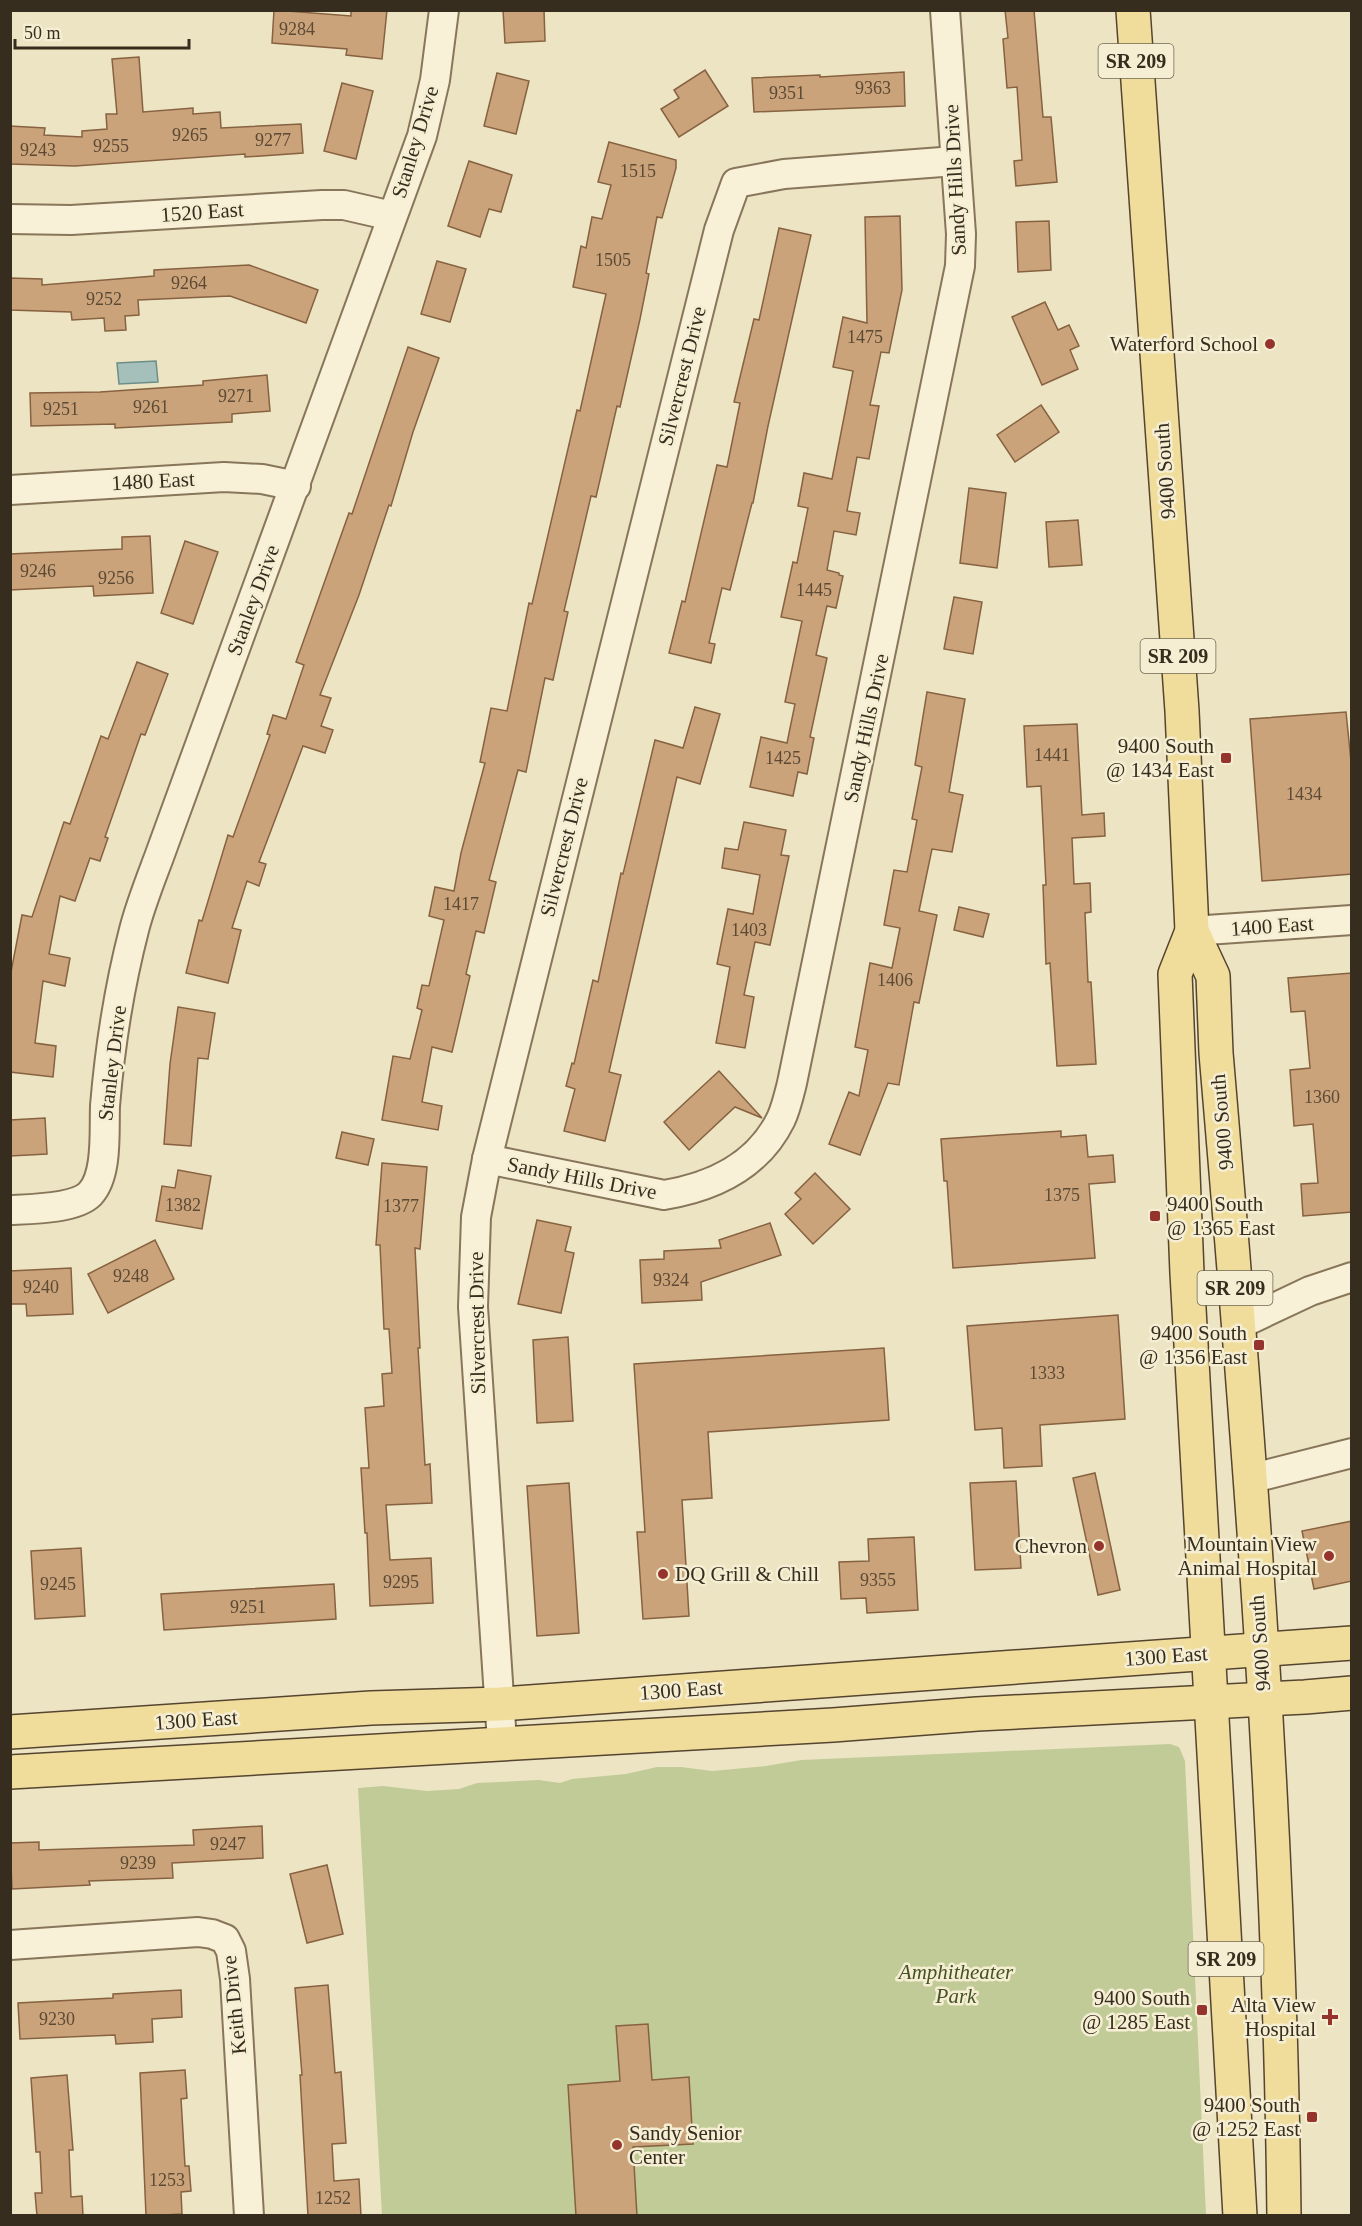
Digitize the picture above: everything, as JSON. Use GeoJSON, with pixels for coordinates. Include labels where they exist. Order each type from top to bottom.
{"type":"FeatureCollection","features":[{"type":"Feature","properties":{"kind":"main road","name":"9400 South"},"geometry":{"type":"LineString","coordinates":[[1133,10],[1182,711],[1192,931],[1213,976],[1216,1053],[1261,1649],[1280,1979],[1284,2216]]}},
{"type":"Feature","properties":{"kind":"main road","name":"9400 South"},"geometry":{"type":"LineString","coordinates":[[1192,931],[1175,974],[1187,1273],[1240,2216]]}},
{"type":"Feature","properties":{"kind":"main road","name":"1300 East"},"geometry":{"type":"LineString","coordinates":[[10,1732],[371,1708],[500,1704],[1352,1643]]}},
{"type":"Feature","properties":{"kind":"main road","name":"1300 East"},"geometry":{"type":"LineString","coordinates":[[10,1772],[1352,1693]]}},
{"type":"Feature","properties":{"kind":"street","name":"Stanley Drive"},"geometry":{"type":"LineString","coordinates":[[10,1210],[46,1208],[73,1203],[89,1194],[101,1175],[110,1052],[121,987],[135,928],[422,136],[435,80],[444,10]]}},
{"type":"Feature","properties":{"kind":"street","name":"Sandy Hills Drive"},"geometry":{"type":"LineString","coordinates":[[487,1159],[664,1195],[689,1191],[715,1181],[743,1166],[763,1147],[781,1118],[792,1083],[960,266],[961,234],[945,10]]}},
{"type":"Feature","properties":{"kind":"street","name":"Silvercrest Drive"},"geometry":{"type":"LineString","coordinates":[[502,1742],[473,1307],[476,1217],[487,1159],[719,230],[736,183],[784,174],[955,161]]}},
{"type":"Feature","properties":{"kind":"street","name":"1520 East"},"geometry":{"type":"LineString","coordinates":[[10,219],[71,220],[322,205],[344,205],[392,216]]}},
{"type":"Feature","properties":{"kind":"street","name":"1480 East"},"geometry":{"type":"LineString","coordinates":[[10,490],[224,477],[262,479],[296,486]]}},
{"type":"Feature","properties":{"kind":"street","name":"1400 East"},"geometry":{"type":"LineString","coordinates":[[1192,931],[1352,920]]}},
{"type":"Feature","properties":{"kind":"street"},"geometry":{"type":"LineString","coordinates":[[1238,1325],[1310,1292],[1352,1277]]}},
{"type":"Feature","properties":{"kind":"street"},"geometry":{"type":"LineString","coordinates":[[1249,1479],[1352,1453]]}},
{"type":"Feature","properties":{"kind":"street","name":"Keith Drive"},"geometry":{"type":"LineString","coordinates":[[10,1945],[198,1932],[225,1939],[231,1951],[235,1979],[249,2216]]}},
{"type":"Feature","properties":{"kind":"green space","name":"Amphitheater Park"},"geometry":{"type":"Polygon","coordinates":[[[1170,1744],[1179,1747],[1185,1761],[1206,2215],[382,2215],[358,1788],[383,1786],[427,1791],[459,1789],[477,1783],[539,1780],[560,1783],[572,1779],[626,1774],[657,1767],[712,1771],[801,1760],[1170,1744]]]}},
{"type":"Feature","properties":{"kind":"water"},"geometry":{"type":"Polygon","coordinates":[[[156,361],[158,382],[119,384],[117,363],[156,361]]]}},
{"type":"Feature","properties":{"kind":"building"},"geometry":{"type":"Polygon","coordinates":[[[274,10],[351,16],[351,10],[387,10],[382,59],[346,55],[347,49],[272,43],[274,10]]]}},
{"type":"Feature","properties":{"kind":"building"},"geometry":{"type":"Polygon","coordinates":[[[503,10],[544,10],[545,41],[505,43],[503,10]]]}},
{"type":"Feature","properties":{"kind":"building"},"geometry":{"type":"Polygon","coordinates":[[[1005,10],[1034,10],[1043,117],[1051,117],[1057,182],[1016,186],[1014,161],[1022,160],[1017,87],[1007,88],[1003,39],[1008,38],[1005,10]]]}},
{"type":"Feature","properties":{"kind":"building"},"geometry":{"type":"Polygon","coordinates":[[[139,57],[143,112],[193,108],[193,114],[220,112],[221,128],[301,124],[303,153],[245,157],[245,154],[75,166],[10,164],[10,126],[45,128],[44,135],[82,137],[82,131],[107,129],[106,114],[117,114],[112,59],[139,57]]]}},
{"type":"Feature","properties":{"kind":"building"},"geometry":{"type":"Polygon","coordinates":[[[705,70],[728,106],[679,137],[661,109],[679,98],[674,90],[705,70]]]}},
{"type":"Feature","properties":{"kind":"building"},"geometry":{"type":"Polygon","coordinates":[[[904,72],[905,106],[754,112],[752,78],[904,72]]]}},
{"type":"Feature","properties":{"kind":"building"},"geometry":{"type":"Polygon","coordinates":[[[497,73],[529,81],[516,134],[484,126],[497,73]]]}},
{"type":"Feature","properties":{"kind":"building"},"geometry":{"type":"Polygon","coordinates":[[[342,83],[373,91],[356,159],[324,151],[342,83]]]}},
{"type":"Feature","properties":{"kind":"building"},"geometry":{"type":"Polygon","coordinates":[[[609,142],[676,160],[676,168],[662,218],[657,217],[640,319],[596,497],[591,496],[564,611],[568,612],[553,680],[545,678],[526,772],[518,770],[489,880],[496,882],[484,933],[476,931],[466,974],[470,976],[452,1052],[432,1047],[422,1102],[442,1106],[438,1130],[382,1120],[393,1056],[410,1059],[422,1010],[417,1008],[422,985],[429,986],[444,920],[429,916],[435,887],[454,891],[461,853],[485,763],[480,762],[491,708],[507,711],[529,603],[532,604],[577,410],[580,411],[606,294],[573,287],[581,246],[586,248],[592,217],[602,219],[611,185],[598,182],[609,142]]]}},
{"type":"Feature","properties":{"kind":"building"},"geometry":{"type":"Polygon","coordinates":[[[469,161],[512,175],[501,212],[489,209],[480,237],[448,226],[469,161]]]}},
{"type":"Feature","properties":{"kind":"building"},"geometry":{"type":"Polygon","coordinates":[[[900,216],[902,290],[889,353],[881,352],[870,405],[879,406],[869,459],[857,457],[847,511],[860,513],[856,535],[834,531],[827,570],[843,576],[836,608],[827,606],[816,655],[827,658],[810,737],[814,738],[807,774],[798,772],[793,796],[750,787],[761,737],[787,743],[795,704],[785,702],[802,621],[781,617],[793,562],[797,563],[808,508],[798,506],[804,473],[832,479],[853,371],[833,367],[843,317],[867,323],[865,217],[900,216]]]}},
{"type":"Feature","properties":{"kind":"building"},"geometry":{"type":"Polygon","coordinates":[[[1049,221],[1051,270],[1018,272],[1016,222],[1049,221]]]}},
{"type":"Feature","properties":{"kind":"building"},"geometry":{"type":"Polygon","coordinates":[[[779,228],[811,235],[753,503],[730,590],[722,588],[709,643],[715,644],[711,663],[669,653],[682,601],[685,602],[717,465],[727,467],[740,403],[734,402],[754,319],[759,320],[779,228]]]}},
{"type":"Feature","properties":{"kind":"building"},"geometry":{"type":"Polygon","coordinates":[[[437,261],[466,269],[450,322],[421,314],[437,261]]]}},
{"type":"Feature","properties":{"kind":"building"},"geometry":{"type":"Polygon","coordinates":[[[249,265],[318,290],[306,323],[230,296],[138,300],[139,315],[125,316],[126,330],[105,331],[104,318],[72,320],[71,312],[10,310],[10,278],[42,279],[42,285],[154,276],[154,270],[249,265]]]}},
{"type":"Feature","properties":{"kind":"building"},"geometry":{"type":"Polygon","coordinates":[[[1045,302],[1058,330],[1069,325],[1079,346],[1070,350],[1078,369],[1042,385],[1012,317],[1045,302]]]}},
{"type":"Feature","properties":{"kind":"building"},"geometry":{"type":"Polygon","coordinates":[[[408,347],[439,358],[413,432],[391,506],[389,505],[359,595],[320,695],[331,698],[321,726],[333,730],[325,753],[303,746],[259,862],[266,864],[259,886],[247,881],[232,928],[241,930],[228,983],[186,973],[199,920],[202,921],[228,835],[233,837],[270,735],[267,734],[273,715],[286,719],[304,665],[296,662],[349,513],[352,514],[408,347]]]}},
{"type":"Feature","properties":{"kind":"building"},"geometry":{"type":"Polygon","coordinates":[[[267,375],[270,411],[232,414],[232,422],[115,428],[115,424],[31,426],[30,393],[100,392],[203,385],[203,381],[267,375]]]}},
{"type":"Feature","properties":{"kind":"building"},"geometry":{"type":"Polygon","coordinates":[[[1041,405],[1059,432],[1015,462],[997,435],[1041,405]]]}},
{"type":"Feature","properties":{"kind":"building"},"geometry":{"type":"Polygon","coordinates":[[[969,488],[1006,493],[997,568],[960,563],[969,488]]]}},
{"type":"Feature","properties":{"kind":"building"},"geometry":{"type":"Polygon","coordinates":[[[1078,520],[1082,565],[1049,567],[1046,522],[1078,520]]]}},
{"type":"Feature","properties":{"kind":"building"},"geometry":{"type":"Polygon","coordinates":[[[150,536],[153,593],[94,596],[93,586],[10,590],[10,554],[122,549],[122,537],[150,536]]]}},
{"type":"Feature","properties":{"kind":"building"},"geometry":{"type":"Polygon","coordinates":[[[185,541],[218,552],[193,624],[161,613],[185,541]]]}},
{"type":"Feature","properties":{"kind":"building"},"geometry":{"type":"Polygon","coordinates":[[[954,597],[982,602],[973,654],[944,649],[954,597]]]}},
{"type":"Feature","properties":{"kind":"building"},"geometry":{"type":"Polygon","coordinates":[[[137,662],[168,674],[145,735],[141,734],[105,837],[108,838],[100,861],[90,858],[75,901],[60,896],[49,954],[70,958],[65,986],[43,981],[35,1043],[56,1046],[53,1077],[10,1072],[10,977],[22,915],[32,917],[64,822],[70,824],[101,736],[108,739],[137,662]]]}},
{"type":"Feature","properties":{"kind":"building"},"geometry":{"type":"Polygon","coordinates":[[[927,692],[965,699],[949,792],[963,795],[952,852],[932,849],[919,911],[937,915],[919,1003],[914,1002],[899,1085],[888,1083],[860,1155],[829,1144],[849,1092],[859,1096],[868,1050],[855,1047],[870,963],[892,968],[900,928],[884,925],[894,870],[907,872],[917,820],[912,819],[922,767],[915,765],[927,692]]]}},
{"type":"Feature","properties":{"kind":"building"},"geometry":{"type":"Polygon","coordinates":[[[695,707],[720,714],[700,784],[677,777],[609,1072],[621,1075],[605,1141],[564,1131],[575,1089],[566,1086],[572,1063],[574,1064],[593,980],[598,982],[621,873],[623,874],[655,740],[683,748],[695,707]]]}},
{"type":"Feature","properties":{"kind":"building"},"geometry":{"type":"Polygon","coordinates":[[[1346,712],[1352,771],[1352,874],[1262,881],[1250,719],[1346,712]]]}},
{"type":"Feature","properties":{"kind":"building"},"geometry":{"type":"Polygon","coordinates":[[[1077,724],[1082,815],[1104,813],[1105,836],[1072,838],[1074,884],[1090,883],[1091,912],[1085,913],[1088,982],[1091,982],[1096,1064],[1057,1066],[1050,963],[1046,964],[1043,885],[1046,885],[1041,786],[1027,787],[1024,726],[1077,724]]]}},
{"type":"Feature","properties":{"kind":"building"},"geometry":{"type":"Polygon","coordinates":[[[744,822],[786,830],[781,855],[789,856],[770,945],[755,942],[744,995],[754,997],[745,1048],[716,1043],[730,967],[717,964],[728,909],[753,914],[760,875],[722,868],[725,848],[738,850],[744,822]]]}},
{"type":"Feature","properties":{"kind":"building"},"geometry":{"type":"Polygon","coordinates":[[[959,907],[989,914],[983,937],[954,930],[959,907]]]}},
{"type":"Feature","properties":{"kind":"building"},"geometry":{"type":"Polygon","coordinates":[[[1352,973],[1352,1212],[1303,1216],[1301,1184],[1318,1183],[1313,1124],[1294,1126],[1290,1070],[1310,1068],[1305,1011],[1291,1012],[1288,978],[1352,973]]]}},
{"type":"Feature","properties":{"kind":"building"},"geometry":{"type":"Polygon","coordinates":[[[178,1007],[215,1013],[208,1059],[198,1058],[191,1146],[164,1144],[170,1064],[178,1007]]]}},
{"type":"Feature","properties":{"kind":"building"},"geometry":{"type":"Polygon","coordinates":[[[719,1071],[762,1118],[735,1107],[689,1150],[664,1122],[719,1071]]]}},
{"type":"Feature","properties":{"kind":"building"},"geometry":{"type":"Polygon","coordinates":[[[45,1118],[47,1154],[10,1156],[10,1120],[45,1118]]]}},
{"type":"Feature","properties":{"kind":"building"},"geometry":{"type":"Polygon","coordinates":[[[1061,1131],[1061,1137],[1086,1135],[1088,1157],[1113,1155],[1115,1182],[1089,1184],[1095,1258],[953,1268],[947,1181],[944,1181],[941,1139],[1061,1131]]]}},
{"type":"Feature","properties":{"kind":"building"},"geometry":{"type":"Polygon","coordinates":[[[342,1132],[374,1139],[368,1165],[336,1158],[342,1132]]]}},
{"type":"Feature","properties":{"kind":"building"},"geometry":{"type":"Polygon","coordinates":[[[382,1163],[427,1167],[420,1249],[415,1248],[425,1465],[430,1464],[432,1503],[386,1505],[390,1560],[431,1558],[433,1603],[370,1606],[361,1468],[369,1468],[365,1408],[384,1406],[382,1374],[392,1373],[389,1329],[384,1329],[380,1245],[376,1245],[382,1163]]]}},
{"type":"Feature","properties":{"kind":"building"},"geometry":{"type":"Polygon","coordinates":[[[178,1170],[211,1176],[202,1229],[156,1221],[162,1186],[175,1188],[178,1170]]]}},
{"type":"Feature","properties":{"kind":"building"},"geometry":{"type":"Polygon","coordinates":[[[815,1173],[850,1209],[813,1244],[785,1214],[801,1199],[795,1193],[815,1173]]]}},
{"type":"Feature","properties":{"kind":"building"},"geometry":{"type":"Polygon","coordinates":[[[537,1220],[571,1227],[565,1251],[574,1253],[561,1313],[518,1304],[537,1220]]]}},
{"type":"Feature","properties":{"kind":"building"},"geometry":{"type":"Polygon","coordinates":[[[770,1223],[781,1255],[701,1282],[702,1300],[642,1303],[640,1260],[664,1259],[664,1251],[721,1248],[719,1240],[770,1223]]]}},
{"type":"Feature","properties":{"kind":"building"},"geometry":{"type":"Polygon","coordinates":[[[155,1240],[174,1279],[108,1313],[88,1274],[155,1240]]]}},
{"type":"Feature","properties":{"kind":"building"},"geometry":{"type":"Polygon","coordinates":[[[71,1268],[73,1314],[27,1316],[26,1304],[10,1304],[10,1271],[71,1268]]]}},
{"type":"Feature","properties":{"kind":"building"},"geometry":{"type":"Polygon","coordinates":[[[1118,1315],[1125,1419],[1040,1425],[1042,1466],[1004,1468],[1002,1428],[975,1430],[967,1326],[1118,1315]]]}},
{"type":"Feature","properties":{"kind":"building"},"geometry":{"type":"Polygon","coordinates":[[[568,1337],[573,1421],[537,1423],[533,1340],[568,1337]]]}},
{"type":"Feature","properties":{"kind":"building"},"geometry":{"type":"Polygon","coordinates":[[[884,1348],[889,1420],[708,1432],[712,1498],[682,1500],[689,1616],[643,1619],[637,1532],[645,1532],[634,1364],[884,1348]]]}},
{"type":"Feature","properties":{"kind":"building"},"geometry":{"type":"Polygon","coordinates":[[[1095,1473],[1120,1590],[1098,1595],[1073,1478],[1095,1473]]]}},
{"type":"Feature","properties":{"kind":"building"},"geometry":{"type":"Polygon","coordinates":[[[1016,1481],[1021,1568],[975,1570],[970,1483],[1016,1481]]]}},
{"type":"Feature","properties":{"kind":"building"},"geometry":{"type":"Polygon","coordinates":[[[569,1483],[579,1633],[537,1636],[527,1486],[569,1483]]]}},
{"type":"Feature","properties":{"kind":"building","name":"Mountain View Animal Hospital"},"geometry":{"type":"Polygon","coordinates":[[[1352,1521],[1352,1581],[1314,1589],[1302,1531],[1352,1521]]]}},
{"type":"Feature","properties":{"kind":"building"},"geometry":{"type":"Polygon","coordinates":[[[914,1537],[918,1610],[867,1613],[866,1598],[841,1599],[839,1562],[869,1561],[868,1539],[914,1537]]]}},
{"type":"Feature","properties":{"kind":"building"},"geometry":{"type":"Polygon","coordinates":[[[81,1548],[85,1616],[35,1619],[31,1551],[81,1548]]]}},
{"type":"Feature","properties":{"kind":"building"},"geometry":{"type":"Polygon","coordinates":[[[334,1584],[336,1619],[164,1630],[161,1594],[334,1584]]]}},
{"type":"Feature","properties":{"kind":"building"},"geometry":{"type":"Polygon","coordinates":[[[262,1826],[263,1858],[172,1863],[173,1878],[89,1881],[90,1885],[12,1889],[10,1843],[39,1842],[39,1850],[194,1845],[193,1830],[262,1826]]]}},
{"type":"Feature","properties":{"kind":"building"},"geometry":{"type":"Polygon","coordinates":[[[327,1865],[343,1934],[307,1943],[290,1874],[327,1865]]]}},
{"type":"Feature","properties":{"kind":"building"},"geometry":{"type":"Polygon","coordinates":[[[328,1985],[335,2073],[341,2072],[346,2143],[332,2144],[334,2181],[359,2179],[361,2216],[308,2216],[300,2075],[302,2075],[295,1988],[328,1985]]]}},
{"type":"Feature","properties":{"kind":"building"},"geometry":{"type":"Polygon","coordinates":[[[181,1990],[182,2017],[152,2019],[153,2042],[116,2044],[115,2035],[20,2039],[18,2003],[113,1998],[113,1994],[181,1990]]]}},
{"type":"Feature","properties":{"kind":"building","name":"Sandy Senior Center"},"geometry":{"type":"Polygon","coordinates":[[[648,2024],[652,2080],[689,2077],[693,2144],[633,2147],[637,2216],[576,2216],[568,2085],[620,2081],[616,2026],[648,2024]]]}},
{"type":"Feature","properties":{"kind":"building"},"geometry":{"type":"Polygon","coordinates":[[[185,2070],[187,2098],[181,2099],[185,2166],[189,2166],[191,2191],[181,2192],[182,2214],[146,2216],[140,2073],[185,2070]]]}},
{"type":"Feature","properties":{"kind":"building"},"geometry":{"type":"Polygon","coordinates":[[[67,2075],[73,2150],[69,2150],[71,2197],[82,2196],[83,2216],[37,2216],[35,2193],[42,2193],[40,2152],[36,2152],[31,2078],[67,2075]]]}},
{"type":"Feature","properties":{"kind":"place","name":"Waterford School"},"geometry":{"type":"Point","coordinates":[1270,344]}},
{"type":"Feature","properties":{"kind":"place","name":"9400 South @ 1434 East"},"geometry":{"type":"Point","coordinates":[1226,758]}},
{"type":"Feature","properties":{"kind":"place","name":"9400 South @ 1365 East"},"geometry":{"type":"Point","coordinates":[1155,1216]}},
{"type":"Feature","properties":{"kind":"place","name":"9400 South @ 1356 East"},"geometry":{"type":"Point","coordinates":[1259,1345]}},
{"type":"Feature","properties":{"kind":"place","name":"Chevron"},"geometry":{"type":"Point","coordinates":[1099,1546]}},
{"type":"Feature","properties":{"kind":"place","name":"Mountain View Animal Hospital"},"geometry":{"type":"Point","coordinates":[1329,1556]}},
{"type":"Feature","properties":{"kind":"place","name":"DQ Grill & Chill"},"geometry":{"type":"Point","coordinates":[663,1574]}},
{"type":"Feature","properties":{"kind":"place","name":"9400 South @ 1285 East"},"geometry":{"type":"Point","coordinates":[1202,2010]}},
{"type":"Feature","properties":{"kind":"place","name":"Alta View Hospital"},"geometry":{"type":"Point","coordinates":[1330,2017]}},
{"type":"Feature","properties":{"kind":"place","name":"9400 South @ 1252 East"},"geometry":{"type":"Point","coordinates":[1312,2117]}},
{"type":"Feature","properties":{"kind":"place","name":"Sandy Senior Center"},"geometry":{"type":"Point","coordinates":[617,2145]}}]}
